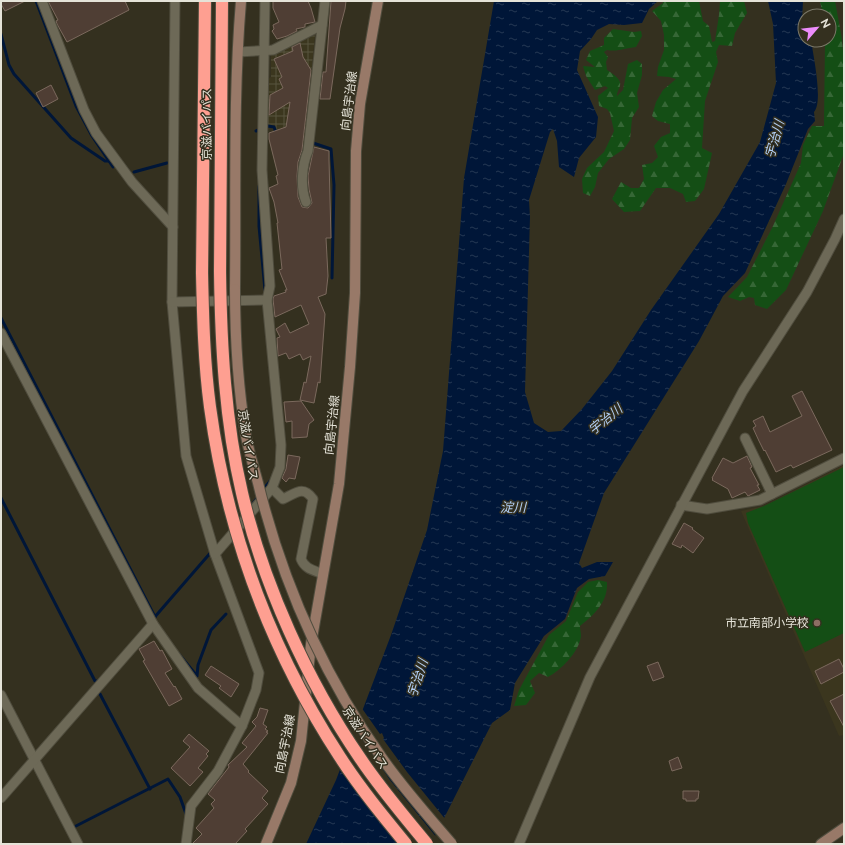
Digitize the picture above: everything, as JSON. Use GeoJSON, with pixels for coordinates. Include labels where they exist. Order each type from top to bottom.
{"type":"FeatureCollection","features":[{"type":"Feature","properties":{"kind":"highway","name":"京滋バイパス"},"geometry":{"type":"LineString","coordinates":[[205,1],[202,273],[203,317],[210,405],[219,464],[229,510],[258,597],[297,684],[340,757],[376,807],[406,844]]}},
{"type":"Feature","properties":{"kind":"highway","name":"京滋バイパス"},"geometry":{"type":"LineString","coordinates":[[222,1],[220,316],[229,416],[242,493],[255,541],[271,588],[314,681],[343,733],[360,758],[427,844]]}},
{"type":"Feature","properties":{"kind":"street"},"geometry":{"type":"LineString","coordinates":[[42,1],[84,110],[96,133],[132,182],[173,227]]}},
{"type":"Feature","properties":{"kind":"street"},"geometry":{"type":"LineString","coordinates":[[175,1],[172,302],[186,456],[215,554],[259,673],[256,690],[242,726],[218,771],[191,806],[186,844]]}},
{"type":"Feature","properties":{"kind":"street"},"geometry":{"type":"LineString","coordinates":[[234,1],[238,39]]}},
{"type":"Feature","properties":{"kind":"street"},"geometry":{"type":"LineString","coordinates":[[241,1],[238,39],[235,289],[238,371],[246,438],[281,564],[308,631],[346,701],[382,758],[427,816],[452,844]]}},
{"type":"Feature","properties":{"kind":"street"},"geometry":{"type":"LineString","coordinates":[[215,554],[272,488],[280,467],[281,445],[267,300],[270,286],[262,170],[265,1]]}},
{"type":"Feature","properties":{"kind":"street"},"geometry":{"type":"LineString","coordinates":[[306,202],[303,195],[304,161],[308,151],[324,1]]}},
{"type":"Feature","properties":{"kind":"street","name":"向島宇治線"},"geometry":{"type":"LineString","coordinates":[[266,844],[290,784],[301,741],[311,644],[339,484],[355,293],[356,151],[360,104],[378,1]]}},
{"type":"Feature","properties":{"kind":"street"},"geometry":{"type":"LineString","coordinates":[[238,52],[273,50],[288,44],[322,25]]}},
{"type":"Feature","properties":{"kind":"street"},"geometry":{"type":"LineString","coordinates":[[519,844],[590,677],[743,391],[807,292],[844,220]]}},
{"type":"Feature","properties":{"kind":"street"},"geometry":{"type":"LineString","coordinates":[[172,302],[267,300]]}},
{"type":"Feature","properties":{"kind":"street"},"geometry":{"type":"LineString","coordinates":[[1,333],[153,624],[198,688],[242,726]]}},
{"type":"Feature","properties":{"kind":"street"},"geometry":{"type":"LineString","coordinates":[[745,438],[772,494]]}},
{"type":"Feature","properties":{"kind":"street"},"geometry":{"type":"LineString","coordinates":[[681,505],[707,509],[760,500],[844,458]]}},
{"type":"Feature","properties":{"kind":"street"},"geometry":{"type":"LineString","coordinates":[[272,488],[283,499],[303,490],[308,492],[313,499],[301,559],[303,565],[307,569],[323,574]]}},
{"type":"Feature","properties":{"kind":"street"},"geometry":{"type":"LineString","coordinates":[[1,798],[153,624]]}},
{"type":"Feature","properties":{"kind":"street"},"geometry":{"type":"LineString","coordinates":[[1,695],[78,844]]}},
{"type":"Feature","properties":{"kind":"street"},"geometry":{"type":"LineString","coordinates":[[821,844],[844,828]]}},
{"type":"Feature","properties":{"kind":"shaded area"},"geometry":{"type":"Polygon","coordinates":[[[315,35],[304,144],[284,150],[274,127],[268,126],[268,79],[271,77],[271,55],[315,35]]]}},
{"type":"Feature","properties":{"kind":"shaded area","name":"市立南部小学校"},"geometry":{"type":"Polygon","coordinates":[[[844,465],[844,735],[839,736],[741,511],[764,506],[844,465]]]}},
{"type":"Feature","properties":{"kind":"green space"},"geometry":{"type":"Polygon","coordinates":[[[663,1],[699,1],[703,21],[709,26],[712,42],[715,41],[720,1],[744,1],[747,13],[735,33],[732,46],[719,45],[716,52],[718,62],[705,101],[702,148],[712,153],[704,189],[695,201],[686,202],[683,194],[670,188],[656,188],[640,211],[624,212],[612,199],[621,182],[631,188],[639,188],[644,179],[642,165],[652,163],[658,157],[654,146],[661,137],[670,133],[670,124],[658,121],[652,116],[656,102],[663,90],[676,79],[657,76],[658,67],[664,50],[664,35],[661,21],[652,11],[663,3],[663,1]]]}},
{"type":"Feature","properties":{"kind":"green space"},"geometry":{"type":"Polygon","coordinates":[[[820,1],[835,1],[836,8],[821,8],[820,1]]]}},
{"type":"Feature","properties":{"kind":"green space"},"geometry":{"type":"Polygon","coordinates":[[[837,12],[842,39],[844,65],[843,156],[823,211],[786,290],[767,309],[755,305],[754,298],[749,297],[740,301],[728,297],[747,277],[773,226],[801,163],[803,145],[812,126],[824,126],[825,48],[837,48],[837,12]]]}},
{"type":"Feature","properties":{"kind":"green space"},"geometry":{"type":"Polygon","coordinates":[[[613,29],[634,32],[641,31],[642,36],[636,47],[607,50],[604,52],[608,57],[606,62],[607,70],[620,81],[617,96],[623,90],[628,64],[637,60],[642,64],[642,75],[637,93],[639,107],[632,118],[630,140],[624,149],[609,159],[598,173],[595,187],[590,196],[583,193],[582,179],[587,168],[604,152],[614,131],[610,113],[607,109],[599,106],[598,96],[608,88],[605,86],[595,90],[586,76],[583,66],[595,67],[586,60],[590,51],[604,45],[604,38],[613,29]]]}},
{"type":"Feature","properties":{"kind":"green space","name":"市立南部小学校"},"geometry":{"type":"Polygon","coordinates":[[[844,467],[844,633],[805,652],[748,523],[746,513],[764,506],[844,467]]]}},
{"type":"Feature","properties":{"kind":"green space"},"geometry":{"type":"Polygon","coordinates":[[[598,580],[607,582],[607,589],[603,602],[591,617],[580,626],[580,642],[569,660],[548,677],[539,673],[530,681],[535,693],[526,705],[514,706],[519,690],[549,635],[566,621],[578,592],[588,582],[598,580]]]}},
{"type":"Feature","properties":{"kind":"water","name":"淀川"},"geometry":{"type":"Polygon","coordinates":[[[494,1],[658,1],[649,9],[642,23],[624,25],[609,24],[597,30],[580,51],[577,70],[598,117],[596,137],[579,158],[574,177],[559,167],[557,141],[553,129],[550,132],[529,200],[530,217],[525,392],[534,423],[548,432],[561,431],[582,409],[612,371],[651,310],[719,214],[760,142],[776,83],[773,24],[768,1],[803,1],[803,8],[797,8],[797,48],[812,48],[818,91],[817,107],[814,112],[815,121],[808,129],[786,184],[745,273],[723,296],[699,341],[604,493],[579,563],[582,568],[597,562],[613,562],[605,576],[589,579],[577,588],[565,619],[544,636],[515,683],[510,710],[492,723],[431,844],[306,844],[336,780],[391,635],[427,530],[443,451],[464,178],[494,1]]]}},
{"type":"Feature","properties":{"kind":"pier"},"geometry":{"type":"Polygon","coordinates":[[[361,707],[380,734],[382,733],[383,739],[407,772],[446,820],[437,837],[373,755],[354,726],[361,707]]]}},
{"type":"Feature","properties":{"kind":"pier"},"geometry":{"type":"Polygon","coordinates":[[[354,727],[390,780],[437,838],[434,844],[397,844],[338,768],[354,727]]]}},
{"type":"Feature","properties":{"kind":"building"},"geometry":{"type":"Polygon","coordinates":[[[1,1],[25,1],[5,11],[1,1]]]}},
{"type":"Feature","properties":{"kind":"building"},"geometry":{"type":"Polygon","coordinates":[[[48,1],[125,1],[129,10],[67,42],[57,24],[56,21],[58,20],[48,1]]]}},
{"type":"Feature","properties":{"kind":"building"},"geometry":{"type":"Polygon","coordinates":[[[273,1],[308,1],[315,22],[305,24],[305,27],[296,29],[297,31],[277,39],[272,31],[274,29],[273,25],[279,22],[273,8],[273,1]]]}},
{"type":"Feature","properties":{"kind":"building"},"geometry":{"type":"Polygon","coordinates":[[[331,1],[346,1],[340,28],[330,99],[320,99],[323,72],[326,72],[331,1]]]}},
{"type":"Feature","properties":{"kind":"building"},"geometry":{"type":"Polygon","coordinates":[[[300,43],[303,57],[311,70],[302,150],[298,162],[297,176],[298,197],[302,207],[308,208],[312,203],[308,176],[314,147],[329,151],[331,238],[326,238],[328,276],[326,294],[318,297],[325,314],[320,383],[318,382],[314,403],[300,400],[304,382],[306,383],[311,356],[303,360],[300,354],[289,359],[286,353],[278,356],[277,338],[280,337],[276,329],[285,323],[290,333],[309,324],[301,305],[275,317],[273,299],[274,296],[286,292],[285,290],[287,290],[279,270],[282,269],[278,223],[274,202],[269,188],[278,184],[276,176],[278,175],[269,139],[269,133],[286,127],[290,102],[269,115],[270,95],[283,88],[279,79],[282,77],[274,59],[293,51],[292,47],[300,43]]]}},
{"type":"Feature","properties":{"kind":"building"},"geometry":{"type":"Polygon","coordinates":[[[51,85],[58,99],[43,107],[36,93],[51,85]]]}},
{"type":"Feature","properties":{"kind":"building"},"geometry":{"type":"Polygon","coordinates":[[[802,391],[832,450],[793,468],[791,465],[776,472],[753,428],[756,426],[753,421],[763,416],[770,432],[802,416],[792,396],[802,391]]]}},
{"type":"Feature","properties":{"kind":"building"},"geometry":{"type":"Polygon","coordinates":[[[301,401],[314,420],[309,424],[307,437],[292,438],[292,421],[286,422],[284,402],[301,401]]]}},
{"type":"Feature","properties":{"kind":"building"},"geometry":{"type":"Polygon","coordinates":[[[288,455],[300,457],[295,479],[289,478],[286,482],[282,478],[286,469],[288,455]]]}},
{"type":"Feature","properties":{"kind":"building"},"geometry":{"type":"Polygon","coordinates":[[[747,456],[752,467],[750,468],[760,490],[748,496],[745,492],[732,498],[728,489],[712,480],[712,478],[723,458],[733,463],[747,456]]]}},
{"type":"Feature","properties":{"kind":"building"},"geometry":{"type":"Polygon","coordinates":[[[684,523],[693,528],[692,529],[704,538],[693,553],[682,545],[681,548],[672,544],[684,523]]]}},
{"type":"Feature","properties":{"kind":"building"},"geometry":{"type":"Polygon","coordinates":[[[154,641],[160,651],[162,650],[172,669],[165,673],[174,687],[175,686],[182,699],[169,706],[143,661],[145,660],[139,649],[154,641]]]}},
{"type":"Feature","properties":{"kind":"building"},"geometry":{"type":"Polygon","coordinates":[[[839,659],[844,672],[821,684],[815,671],[839,659]]]}},
{"type":"Feature","properties":{"kind":"building"},"geometry":{"type":"Polygon","coordinates":[[[658,662],[664,677],[653,681],[647,666],[658,662]]]}},
{"type":"Feature","properties":{"kind":"building"},"geometry":{"type":"Polygon","coordinates":[[[211,666],[239,684],[231,697],[219,688],[221,686],[205,675],[211,666]]]}},
{"type":"Feature","properties":{"kind":"building"},"geometry":{"type":"Polygon","coordinates":[[[844,694],[844,727],[830,701],[844,694]]]}},
{"type":"Feature","properties":{"kind":"building"},"geometry":{"type":"Polygon","coordinates":[[[260,708],[268,710],[263,724],[267,727],[265,729],[268,733],[243,764],[249,771],[248,772],[268,791],[262,798],[268,804],[245,829],[247,831],[235,844],[192,844],[202,834],[196,828],[214,808],[211,804],[215,800],[208,794],[229,767],[228,765],[247,747],[242,743],[256,726],[252,722],[257,717],[260,708]]]}},
{"type":"Feature","properties":{"kind":"building"},"geometry":{"type":"Polygon","coordinates":[[[189,734],[209,751],[206,754],[208,756],[198,768],[203,772],[190,786],[171,768],[190,747],[183,741],[189,734]]]}},
{"type":"Feature","properties":{"kind":"building"},"geometry":{"type":"Polygon","coordinates":[[[678,757],[682,768],[672,771],[669,761],[678,757]]]}},
{"type":"Feature","properties":{"kind":"building"},"geometry":{"type":"Polygon","coordinates":[[[683,791],[699,791],[698,799],[696,799],[696,801],[686,801],[686,799],[683,799],[683,791]]]}},
{"type":"Feature","properties":{"kind":"waterway"},"geometry":{"type":"LineString","coordinates":[[36,1],[76,106],[92,136],[113,167]]}},
{"type":"Feature","properties":{"kind":"waterway"},"geometry":{"type":"LineString","coordinates":[[1,34],[9,65],[14,74],[71,138],[105,161],[109,161]]}},
{"type":"Feature","properties":{"kind":"waterway"},"geometry":{"type":"LineString","coordinates":[[256,131],[268,126],[274,127],[277,135]]}},
{"type":"Feature","properties":{"kind":"waterway"},"geometry":{"type":"LineString","coordinates":[[313,143],[331,149],[334,185],[332,278]]}},
{"type":"Feature","properties":{"kind":"waterway"},"geometry":{"type":"LineString","coordinates":[[134,172],[167,163]]}},
{"type":"Feature","properties":{"kind":"waterway"},"geometry":{"type":"LineString","coordinates":[[259,186],[259,226],[265,290]]}},
{"type":"Feature","properties":{"kind":"waterway"},"geometry":{"type":"LineString","coordinates":[[1,318],[155,617]]}},
{"type":"Feature","properties":{"kind":"waterway"},"geometry":{"type":"LineString","coordinates":[[262,491],[271,480]]}},
{"type":"Feature","properties":{"kind":"waterway"},"geometry":{"type":"LineString","coordinates":[[250,507],[259,496]]}},
{"type":"Feature","properties":{"kind":"waterway"},"geometry":{"type":"LineString","coordinates":[[1,498],[95,681],[99,681]]}},
{"type":"Feature","properties":{"kind":"waterway"},"geometry":{"type":"LineString","coordinates":[[153,619],[212,551]]}},
{"type":"Feature","properties":{"kind":"waterway"},"geometry":{"type":"LineString","coordinates":[[178,653],[197,676],[198,665],[211,630],[226,614]]}},
{"type":"Feature","properties":{"kind":"waterway"},"geometry":{"type":"LineString","coordinates":[[100,694],[150,789]]}},
{"type":"Feature","properties":{"kind":"waterway"},"geometry":{"type":"LineString","coordinates":[[74,827],[168,779],[180,797],[186,814]]}},
{"type":"Feature","properties":{"kind":"place","name":"市立南部小学校"},"geometry":{"type":"Point","coordinates":[817,623]}},
{"type":"Feature","properties":{"kind":"water label","name":"宇治川"},"geometry":{"type":"Point","coordinates":[774,139]}},
{"type":"Feature","properties":{"kind":"water label","name":"宇治川"},"geometry":{"type":"Point","coordinates":[605,419]}},
{"type":"Feature","properties":{"kind":"water label","name":"宇治川"},"geometry":{"type":"Point","coordinates":[417,678]}}]}
